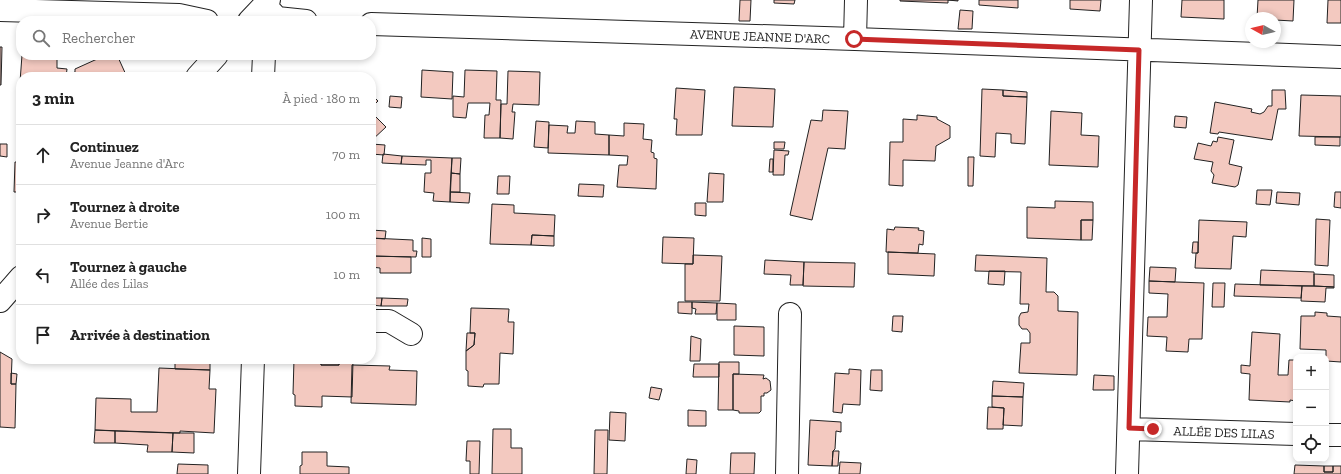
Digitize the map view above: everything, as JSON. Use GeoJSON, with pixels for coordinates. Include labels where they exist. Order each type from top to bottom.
{"type":"FeatureCollection","features":[{"type":"Feature","properties":{"kind":"street"},"geometry":{"type":"LineString","coordinates":[[854,39],[856,0]]}},
{"type":"Feature","properties":{"kind":"street"},"geometry":{"type":"LineString","coordinates":[[1127,474],[1139,50],[1142,0]]}},
{"type":"Feature","properties":{"kind":"street"},"geometry":{"type":"LineString","coordinates":[[255,16],[266,6],[275,16]]}},
{"type":"Feature","properties":{"kind":"street"},"geometry":{"type":"LineString","coordinates":[[0,10],[184,16]]}},
{"type":"Feature","properties":{"kind":"street","name":"AVENUE JEANNE D'ARC"},"geometry":{"type":"LineString","coordinates":[[376,24],[854,39],[1341,57]]}},
{"type":"Feature","properties":{"kind":"street"},"geometry":{"type":"LineString","coordinates":[[202,72],[213,60]]}},
{"type":"Feature","properties":{"kind":"street"},"geometry":{"type":"LineString","coordinates":[[263,72],[264,60]]}},
{"type":"Feature","properties":{"kind":"street"},"geometry":{"type":"LineString","coordinates":[[0,301],[16,283]]}},
{"type":"Feature","properties":{"kind":"street"},"geometry":{"type":"LineString","coordinates":[[787,474],[790,314]]}},
{"type":"Feature","properties":{"kind":"street"},"geometry":{"type":"LineString","coordinates":[[376,321],[389,321],[411,334]]}},
{"type":"Feature","properties":{"kind":"street"},"geometry":{"type":"LineString","coordinates":[[249,474],[253,364]]}},
{"type":"Feature","properties":{"kind":"street","name":"ALLÉE DES LILAS"},"geometry":{"type":"LineString","coordinates":[[1129,428],[1293,434]]}},
{"type":"Feature","properties":{"kind":"street"},"geometry":{"type":"LineString","coordinates":[[1329,435],[1341,435]]}},
{"type":"Feature","properties":{"kind":"building"},"geometry":{"type":"Polygon","coordinates":[[[740,0],[751,0],[750,21],[739,21],[740,0]]]}},
{"type":"Feature","properties":{"kind":"building"},"geometry":{"type":"Polygon","coordinates":[[[774,0],[795,0],[794,4],[774,3],[774,0]]]}},
{"type":"Feature","properties":{"kind":"building"},"geometry":{"type":"Polygon","coordinates":[[[948,0],[948,3],[900,1],[948,0]]]}},
{"type":"Feature","properties":{"kind":"building"},"geometry":{"type":"Polygon","coordinates":[[[979,0],[1018,0],[1018,8],[979,5],[979,0]]]}},
{"type":"Feature","properties":{"kind":"building"},"geometry":{"type":"Polygon","coordinates":[[[1070,0],[1101,0],[1100,11],[1070,9],[1070,0]]]}},
{"type":"Feature","properties":{"kind":"building"},"geometry":{"type":"Polygon","coordinates":[[[1182,0],[1224,0],[1224,19],[1181,17],[1182,0]]]}},
{"type":"Feature","properties":{"kind":"building"},"geometry":{"type":"Polygon","coordinates":[[[1258,0],[1294,0],[1293,21],[1281,20],[1281,12],[1257,12],[1258,0]]]}},
{"type":"Feature","properties":{"kind":"building"},"geometry":{"type":"Polygon","coordinates":[[[1328,0],[1341,0],[1341,23],[1327,23],[1328,0]]]}},
{"type":"Feature","properties":{"kind":"building"},"geometry":{"type":"Polygon","coordinates":[[[960,10],[973,11],[972,29],[958,29],[960,10]]]}},
{"type":"Feature","properties":{"kind":"building"},"geometry":{"type":"Polygon","coordinates":[[[0,47],[2,47],[1,85],[0,85],[0,47]]]}},
{"type":"Feature","properties":{"kind":"building"},"geometry":{"type":"Polygon","coordinates":[[[22,60],[57,60],[57,68],[67,69],[67,72],[21,72],[22,60]]]}},
{"type":"Feature","properties":{"kind":"building"},"geometry":{"type":"Polygon","coordinates":[[[95,60],[119,60],[125,72],[75,72],[75,69],[95,60]]]}},
{"type":"Feature","properties":{"kind":"building"},"geometry":{"type":"Polygon","coordinates":[[[422,70],[453,72],[452,99],[421,97],[422,70]]]}},
{"type":"Feature","properties":{"kind":"building"},"geometry":{"type":"Polygon","coordinates":[[[465,70],[497,71],[496,100],[501,100],[500,138],[484,138],[485,115],[489,115],[490,103],[468,103],[466,118],[453,117],[453,96],[464,97],[465,70]]]}},
{"type":"Feature","properties":{"kind":"building"},"geometry":{"type":"Polygon","coordinates":[[[508,71],[540,72],[539,105],[513,104],[512,112],[515,112],[513,139],[500,138],[501,104],[507,104],[508,71]]]}},
{"type":"Feature","properties":{"kind":"building"},"geometry":{"type":"Polygon","coordinates":[[[734,87],[775,89],[773,127],[732,126],[734,87]]]}},
{"type":"Feature","properties":{"kind":"building"},"geometry":{"type":"Polygon","coordinates":[[[676,88],[705,90],[702,135],[676,135],[677,119],[674,119],[676,88]]]}},
{"type":"Feature","properties":{"kind":"building"},"geometry":{"type":"Polygon","coordinates":[[[982,89],[1003,90],[1003,96],[1027,97],[1025,144],[1011,143],[1011,134],[996,133],[995,157],[980,156],[982,89]]]}},
{"type":"Feature","properties":{"kind":"building"},"geometry":{"type":"Polygon","coordinates":[[[1003,90],[1027,92],[1027,97],[1003,96],[1003,90]]]}},
{"type":"Feature","properties":{"kind":"building"},"geometry":{"type":"Polygon","coordinates":[[[1272,90],[1285,90],[1286,109],[1278,109],[1272,140],[1219,132],[1218,134],[1210,133],[1215,102],[1252,109],[1251,112],[1260,114],[1264,112],[1268,106],[1272,106],[1272,90]]]}},
{"type":"Feature","properties":{"kind":"building"},"geometry":{"type":"Polygon","coordinates":[[[1301,95],[1341,96],[1341,137],[1299,136],[1301,95]]]}},
{"type":"Feature","properties":{"kind":"building"},"geometry":{"type":"Polygon","coordinates":[[[390,96],[402,97],[401,108],[389,107],[390,96]]]}},
{"type":"Feature","properties":{"kind":"building"},"geometry":{"type":"Polygon","coordinates":[[[823,110],[848,111],[845,149],[828,148],[812,220],[790,215],[811,120],[822,121],[823,110]]]}},
{"type":"Feature","properties":{"kind":"building"},"geometry":{"type":"Polygon","coordinates":[[[1051,111],[1082,113],[1081,135],[1099,136],[1098,167],[1049,165],[1051,111]]]}},
{"type":"Feature","properties":{"kind":"building"},"geometry":{"type":"Polygon","coordinates":[[[917,115],[937,117],[937,119],[950,126],[950,138],[936,146],[935,161],[903,160],[903,186],[889,185],[890,142],[903,142],[903,119],[917,120],[917,115]]]}},
{"type":"Feature","properties":{"kind":"building"},"geometry":{"type":"Polygon","coordinates":[[[1175,116],[1187,117],[1186,128],[1174,127],[1175,116]]]}},
{"type":"Feature","properties":{"kind":"building"},"geometry":{"type":"Polygon","coordinates":[[[376,117],[386,127],[376,136],[376,117]]]}},
{"type":"Feature","properties":{"kind":"building"},"geometry":{"type":"Polygon","coordinates":[[[536,121],[549,122],[548,148],[534,147],[536,121]]]}},
{"type":"Feature","properties":{"kind":"building"},"geometry":{"type":"Polygon","coordinates":[[[576,121],[595,122],[595,134],[609,135],[609,155],[548,153],[549,125],[568,126],[567,133],[575,133],[576,121]]]}},
{"type":"Feature","properties":{"kind":"building"},"geometry":{"type":"Polygon","coordinates":[[[624,123],[644,124],[643,139],[652,140],[651,152],[654,153],[654,158],[657,159],[656,189],[617,187],[619,165],[627,165],[628,156],[609,155],[609,135],[624,136],[624,123]]]}},
{"type":"Feature","properties":{"kind":"building"},"geometry":{"type":"Polygon","coordinates":[[[1218,137],[1234,140],[1229,164],[1242,167],[1238,185],[1235,187],[1212,183],[1214,175],[1211,171],[1213,162],[1194,159],[1198,143],[1211,146],[1213,141],[1217,142],[1218,137]]]}},
{"type":"Feature","properties":{"kind":"building"},"geometry":{"type":"Polygon","coordinates":[[[1315,137],[1340,137],[1340,146],[1315,145],[1315,137]]]}},
{"type":"Feature","properties":{"kind":"building"},"geometry":{"type":"Polygon","coordinates":[[[774,142],[785,142],[784,149],[774,149],[774,142]]]}},
{"type":"Feature","properties":{"kind":"building"},"geometry":{"type":"Polygon","coordinates":[[[0,144],[7,144],[7,157],[0,156],[0,144]]]}},
{"type":"Feature","properties":{"kind":"building"},"geometry":{"type":"Polygon","coordinates":[[[376,144],[385,145],[384,155],[376,154],[376,144]]]}},
{"type":"Feature","properties":{"kind":"building"},"geometry":{"type":"Polygon","coordinates":[[[774,150],[789,151],[788,155],[785,155],[784,175],[773,175],[774,150]]]}},
{"type":"Feature","properties":{"kind":"building"},"geometry":{"type":"Polygon","coordinates":[[[383,154],[402,156],[401,164],[382,163],[383,154]]]}},
{"type":"Feature","properties":{"kind":"building"},"geometry":{"type":"Polygon","coordinates":[[[402,156],[452,158],[450,202],[433,201],[434,193],[424,192],[425,173],[431,173],[431,160],[426,160],[426,165],[401,164],[402,156]]]}},
{"type":"Feature","properties":{"kind":"building"},"geometry":{"type":"Polygon","coordinates":[[[968,157],[974,157],[973,186],[968,186],[968,157]]]}},
{"type":"Feature","properties":{"kind":"building"},"geometry":{"type":"Polygon","coordinates":[[[452,158],[461,158],[460,174],[451,173],[452,158]]]}},
{"type":"Feature","properties":{"kind":"building"},"geometry":{"type":"Polygon","coordinates":[[[770,159],[773,159],[773,172],[769,172],[770,159]]]}},
{"type":"Feature","properties":{"kind":"building"},"geometry":{"type":"Polygon","coordinates":[[[15,162],[16,162],[16,192],[14,192],[15,162]]]}},
{"type":"Feature","properties":{"kind":"building"},"geometry":{"type":"Polygon","coordinates":[[[451,173],[460,174],[460,192],[450,192],[451,173]]]}},
{"type":"Feature","properties":{"kind":"building"},"geometry":{"type":"Polygon","coordinates":[[[709,173],[724,174],[723,202],[707,202],[709,173]]]}},
{"type":"Feature","properties":{"kind":"building"},"geometry":{"type":"Polygon","coordinates":[[[498,176],[510,176],[509,194],[497,194],[498,176]]]}},
{"type":"Feature","properties":{"kind":"building"},"geometry":{"type":"Polygon","coordinates":[[[579,184],[604,185],[603,197],[578,196],[579,184]]]}},
{"type":"Feature","properties":{"kind":"building"},"geometry":{"type":"Polygon","coordinates":[[[1257,190],[1272,190],[1270,205],[1256,204],[1257,190]]]}},
{"type":"Feature","properties":{"kind":"building"},"geometry":{"type":"Polygon","coordinates":[[[450,192],[470,193],[469,203],[450,202],[450,192]]]}},
{"type":"Feature","properties":{"kind":"building"},"geometry":{"type":"Polygon","coordinates":[[[1277,192],[1300,193],[1299,205],[1276,203],[1277,192]]]}},
{"type":"Feature","properties":{"kind":"building"},"geometry":{"type":"Polygon","coordinates":[[[1335,192],[1341,192],[1341,208],[1334,207],[1335,192]]]}},
{"type":"Feature","properties":{"kind":"building"},"geometry":{"type":"Polygon","coordinates":[[[1055,201],[1093,202],[1093,220],[1081,220],[1081,240],[1027,238],[1027,207],[1055,208],[1055,201]]]}},
{"type":"Feature","properties":{"kind":"building"},"geometry":{"type":"Polygon","coordinates":[[[695,203],[706,203],[706,216],[695,215],[695,203]]]}},
{"type":"Feature","properties":{"kind":"building"},"geometry":{"type":"Polygon","coordinates":[[[492,204],[514,205],[514,213],[555,215],[554,236],[532,235],[531,245],[490,244],[492,204]]]}},
{"type":"Feature","properties":{"kind":"building"},"geometry":{"type":"Polygon","coordinates":[[[1316,219],[1330,220],[1328,266],[1315,265],[1316,219]]]}},
{"type":"Feature","properties":{"kind":"building"},"geometry":{"type":"Polygon","coordinates":[[[1081,220],[1093,220],[1092,240],[1081,240],[1081,220]]]}},
{"type":"Feature","properties":{"kind":"building"},"geometry":{"type":"Polygon","coordinates":[[[1199,220],[1247,222],[1246,237],[1233,236],[1231,269],[1195,268],[1196,253],[1198,253],[1199,220]]]}},
{"type":"Feature","properties":{"kind":"building"},"geometry":{"type":"Polygon","coordinates":[[[895,227],[919,228],[918,230],[924,231],[923,245],[919,244],[918,253],[886,252],[887,229],[894,230],[895,227]]]}},
{"type":"Feature","properties":{"kind":"building"},"geometry":{"type":"Polygon","coordinates":[[[376,230],[386,231],[385,239],[376,238],[376,230]]]}},
{"type":"Feature","properties":{"kind":"building"},"geometry":{"type":"Polygon","coordinates":[[[532,235],[554,236],[554,246],[531,245],[532,235]]]}},
{"type":"Feature","properties":{"kind":"building"},"geometry":{"type":"Polygon","coordinates":[[[663,237],[694,238],[693,264],[662,263],[663,237]]]}},
{"type":"Feature","properties":{"kind":"building"},"geometry":{"type":"Polygon","coordinates":[[[376,238],[413,240],[413,251],[417,251],[416,257],[376,256],[376,238]]]}},
{"type":"Feature","properties":{"kind":"building"},"geometry":{"type":"Polygon","coordinates":[[[422,238],[431,239],[431,257],[422,257],[422,238]]]}},
{"type":"Feature","properties":{"kind":"building"},"geometry":{"type":"Polygon","coordinates":[[[1193,242],[1198,242],[1198,253],[1192,253],[1193,242]]]}},
{"type":"Feature","properties":{"kind":"building"},"geometry":{"type":"Polygon","coordinates":[[[888,252],[935,254],[934,276],[888,274],[888,252]]]}},
{"type":"Feature","properties":{"kind":"building"},"geometry":{"type":"Polygon","coordinates":[[[693,255],[722,256],[720,301],[685,301],[685,264],[693,264],[693,255]]]}},
{"type":"Feature","properties":{"kind":"building"},"geometry":{"type":"Polygon","coordinates":[[[976,255],[1047,258],[1046,292],[1054,292],[1058,296],[1058,311],[1078,312],[1077,375],[1019,373],[1021,343],[1030,343],[1030,333],[1027,329],[1022,329],[1019,325],[1019,317],[1021,313],[1028,312],[1029,304],[1020,304],[1021,272],[975,271],[976,255]]]}},
{"type":"Feature","properties":{"kind":"building"},"geometry":{"type":"Polygon","coordinates":[[[376,256],[411,257],[411,273],[380,273],[380,268],[376,268],[376,256]]]}},
{"type":"Feature","properties":{"kind":"building"},"geometry":{"type":"Polygon","coordinates":[[[765,260],[804,262],[803,285],[790,285],[791,275],[764,274],[765,260]]]}},
{"type":"Feature","properties":{"kind":"building"},"geometry":{"type":"Polygon","coordinates":[[[804,262],[855,263],[854,287],[803,286],[804,262]]]}},
{"type":"Feature","properties":{"kind":"building"},"geometry":{"type":"Polygon","coordinates":[[[1150,267],[1176,268],[1175,282],[1149,281],[1150,267]]]}},
{"type":"Feature","properties":{"kind":"building"},"geometry":{"type":"Polygon","coordinates":[[[1261,270],[1314,272],[1314,286],[1260,285],[1261,270]]]}},
{"type":"Feature","properties":{"kind":"building"},"geometry":{"type":"Polygon","coordinates":[[[989,271],[1005,271],[1004,285],[988,284],[989,271]]]}},
{"type":"Feature","properties":{"kind":"building"},"geometry":{"type":"Polygon","coordinates":[[[1314,274],[1334,275],[1334,287],[1314,286],[1314,274]]]}},
{"type":"Feature","properties":{"kind":"building"},"geometry":{"type":"Polygon","coordinates":[[[1149,281],[1204,283],[1202,339],[1189,339],[1188,352],[1166,351],[1167,337],[1147,336],[1148,317],[1167,317],[1168,294],[1149,293],[1149,281]]]}},
{"type":"Feature","properties":{"kind":"building"},"geometry":{"type":"Polygon","coordinates":[[[1213,283],[1225,283],[1224,307],[1212,307],[1213,283]]]}},
{"type":"Feature","properties":{"kind":"building"},"geometry":{"type":"Polygon","coordinates":[[[1235,284],[1302,286],[1301,298],[1234,296],[1235,284]]]}},
{"type":"Feature","properties":{"kind":"building"},"geometry":{"type":"Polygon","coordinates":[[[1302,286],[1334,288],[1326,288],[1325,302],[1301,301],[1302,286]]]}},
{"type":"Feature","properties":{"kind":"building"},"geometry":{"type":"Polygon","coordinates":[[[376,298],[382,298],[381,306],[376,306],[376,298]]]}},
{"type":"Feature","properties":{"kind":"building"},"geometry":{"type":"Polygon","coordinates":[[[382,298],[408,299],[407,306],[381,306],[382,298]]]}},
{"type":"Feature","properties":{"kind":"building"},"geometry":{"type":"Polygon","coordinates":[[[678,302],[692,302],[692,314],[678,313],[678,302]]]}},
{"type":"Feature","properties":{"kind":"building"},"geometry":{"type":"Polygon","coordinates":[[[692,302],[717,303],[716,314],[695,314],[696,309],[692,308],[692,302]]]}},
{"type":"Feature","properties":{"kind":"building"},"geometry":{"type":"Polygon","coordinates":[[[717,303],[736,304],[736,320],[717,320],[717,303]]]}},
{"type":"Feature","properties":{"kind":"building"},"geometry":{"type":"Polygon","coordinates":[[[471,308],[509,309],[508,322],[514,322],[513,354],[500,353],[499,384],[484,384],[483,387],[468,386],[466,351],[474,345],[475,333],[470,333],[471,308]]]}},
{"type":"Feature","properties":{"kind":"building"},"geometry":{"type":"Polygon","coordinates":[[[1315,312],[1327,313],[1327,316],[1341,317],[1341,362],[1329,361],[1329,354],[1326,354],[1326,350],[1300,349],[1301,316],[1315,316],[1315,312]]]}},
{"type":"Feature","properties":{"kind":"building"},"geometry":{"type":"Polygon","coordinates":[[[893,316],[903,316],[902,332],[892,331],[893,316]]]}},
{"type":"Feature","properties":{"kind":"building"},"geometry":{"type":"Polygon","coordinates":[[[734,326],[764,327],[764,356],[734,355],[734,326]]]}},
{"type":"Feature","properties":{"kind":"building"},"geometry":{"type":"Polygon","coordinates":[[[1252,332],[1280,334],[1278,375],[1288,375],[1289,360],[1293,360],[1293,400],[1290,400],[1290,402],[1249,400],[1250,374],[1241,373],[1241,365],[1250,366],[1252,332]]]}},
{"type":"Feature","properties":{"kind":"building"},"geometry":{"type":"Polygon","coordinates":[[[467,333],[475,333],[474,345],[466,351],[467,333]]]}},
{"type":"Feature","properties":{"kind":"building"},"geometry":{"type":"Polygon","coordinates":[[[691,336],[701,339],[700,361],[690,361],[691,336]]]}},
{"type":"Feature","properties":{"kind":"building"},"geometry":{"type":"Polygon","coordinates":[[[0,352],[12,359],[11,384],[16,384],[15,428],[0,427],[0,352]]]}},
{"type":"Feature","properties":{"kind":"building"},"geometry":{"type":"Polygon","coordinates":[[[719,362],[739,362],[739,374],[733,374],[733,410],[718,410],[719,362]]]}},
{"type":"Feature","properties":{"kind":"building"},"geometry":{"type":"Polygon","coordinates":[[[175,364],[210,364],[210,370],[175,369],[175,364]]]}},
{"type":"Feature","properties":{"kind":"building"},"geometry":{"type":"Polygon","coordinates":[[[294,364],[353,364],[352,397],[322,396],[322,407],[295,406],[295,395],[293,394],[294,364]]]}},
{"type":"Feature","properties":{"kind":"building"},"geometry":{"type":"Polygon","coordinates":[[[321,364],[339,364],[339,365],[321,364]]]}},
{"type":"Feature","properties":{"kind":"building"},"geometry":{"type":"Polygon","coordinates":[[[694,364],[719,364],[719,377],[693,377],[694,364]]]}},
{"type":"Feature","properties":{"kind":"building"},"geometry":{"type":"Polygon","coordinates":[[[352,365],[390,366],[389,370],[417,371],[416,405],[351,403],[352,365]]]}},
{"type":"Feature","properties":{"kind":"building"},"geometry":{"type":"Polygon","coordinates":[[[159,368],[210,370],[209,389],[216,389],[214,433],[95,430],[96,398],[131,399],[131,412],[157,412],[159,368]]]}},
{"type":"Feature","properties":{"kind":"building"},"geometry":{"type":"Polygon","coordinates":[[[849,369],[861,370],[860,405],[843,404],[842,413],[833,412],[835,373],[849,374],[849,369]]]}},
{"type":"Feature","properties":{"kind":"building"},"geometry":{"type":"Polygon","coordinates":[[[871,370],[882,370],[882,391],[870,390],[871,370]]]}},
{"type":"Feature","properties":{"kind":"building"},"geometry":{"type":"Polygon","coordinates":[[[11,373],[17,374],[16,384],[11,384],[11,373]]]}},
{"type":"Feature","properties":{"kind":"building"},"geometry":{"type":"Polygon","coordinates":[[[733,374],[764,375],[763,379],[766,378],[770,381],[771,390],[764,393],[764,396],[761,396],[761,411],[759,413],[739,413],[739,411],[733,410],[733,374]]]}},
{"type":"Feature","properties":{"kind":"building"},"geometry":{"type":"Polygon","coordinates":[[[1094,375],[1114,376],[1114,390],[1093,390],[1094,375]]]}},
{"type":"Feature","properties":{"kind":"building"},"geometry":{"type":"Polygon","coordinates":[[[993,381],[1024,383],[1023,397],[992,396],[993,381]]]}},
{"type":"Feature","properties":{"kind":"building"},"geometry":{"type":"Polygon","coordinates":[[[651,387],[662,389],[659,400],[649,398],[651,387]]]}},
{"type":"Feature","properties":{"kind":"building"},"geometry":{"type":"Polygon","coordinates":[[[992,396],[1023,397],[1022,426],[1003,425],[1004,408],[992,407],[992,396]]]}},
{"type":"Feature","properties":{"kind":"building"},"geometry":{"type":"Polygon","coordinates":[[[988,407],[1004,408],[1003,429],[987,429],[988,407]]]}},
{"type":"Feature","properties":{"kind":"building"},"geometry":{"type":"Polygon","coordinates":[[[688,410],[706,411],[706,426],[688,426],[688,410]]]}},
{"type":"Feature","properties":{"kind":"building"},"geometry":{"type":"Polygon","coordinates":[[[610,412],[626,413],[625,441],[609,440],[610,412]]]}},
{"type":"Feature","properties":{"kind":"building"},"geometry":{"type":"Polygon","coordinates":[[[810,420],[841,422],[841,432],[836,431],[832,466],[808,465],[810,420]]]}},
{"type":"Feature","properties":{"kind":"building"},"geometry":{"type":"Polygon","coordinates":[[[493,429],[511,429],[511,448],[522,448],[522,474],[492,474],[493,429]]]}},
{"type":"Feature","properties":{"kind":"building"},"geometry":{"type":"Polygon","coordinates":[[[95,430],[115,431],[115,443],[94,443],[95,430]]]}},
{"type":"Feature","properties":{"kind":"building"},"geometry":{"type":"Polygon","coordinates":[[[595,430],[608,430],[607,474],[594,474],[595,430]]]}},
{"type":"Feature","properties":{"kind":"building"},"geometry":{"type":"Polygon","coordinates":[[[115,431],[173,433],[172,452],[147,452],[148,445],[115,443],[115,431]]]}},
{"type":"Feature","properties":{"kind":"building"},"geometry":{"type":"Polygon","coordinates":[[[173,433],[194,433],[194,453],[172,452],[173,433]]]}},
{"type":"Feature","properties":{"kind":"building"},"geometry":{"type":"Polygon","coordinates":[[[467,441],[480,441],[479,474],[470,474],[470,461],[466,461],[467,441]]]}},
{"type":"Feature","properties":{"kind":"building"},"geometry":{"type":"Polygon","coordinates":[[[833,451],[839,451],[838,466],[832,466],[833,451]]]}},
{"type":"Feature","properties":{"kind":"building"},"geometry":{"type":"Polygon","coordinates":[[[302,452],[327,452],[327,466],[349,467],[349,474],[300,474],[302,452]]]}},
{"type":"Feature","properties":{"kind":"building"},"geometry":{"type":"Polygon","coordinates":[[[731,453],[755,453],[754,474],[730,474],[731,453]]]}},
{"type":"Feature","properties":{"kind":"building"},"geometry":{"type":"Polygon","coordinates":[[[687,459],[697,460],[696,474],[686,474],[687,459]]]}},
{"type":"Feature","properties":{"kind":"building"},"geometry":{"type":"Polygon","coordinates":[[[840,462],[861,463],[860,474],[839,474],[840,462]]]}},
{"type":"Feature","properties":{"kind":"building"},"geometry":{"type":"Polygon","coordinates":[[[178,464],[208,465],[208,474],[177,474],[178,464]]]}},
{"type":"Feature","properties":{"kind":"building"},"geometry":{"type":"Polygon","coordinates":[[[1295,465],[1324,466],[1324,472],[1333,472],[1333,466],[1341,466],[1341,474],[1294,474],[1295,465]]]}},
{"type":"Feature","properties":{"kind":"building"},"geometry":{"type":"Polygon","coordinates":[[[1324,466],[1333,466],[1333,472],[1324,472],[1324,466]]]}},
{"type":"Feature","properties":{"kind":"route"},"geometry":{"type":"LineString","coordinates":[[854,39],[1139,50],[1129,428],[1153,429]]}}]}
